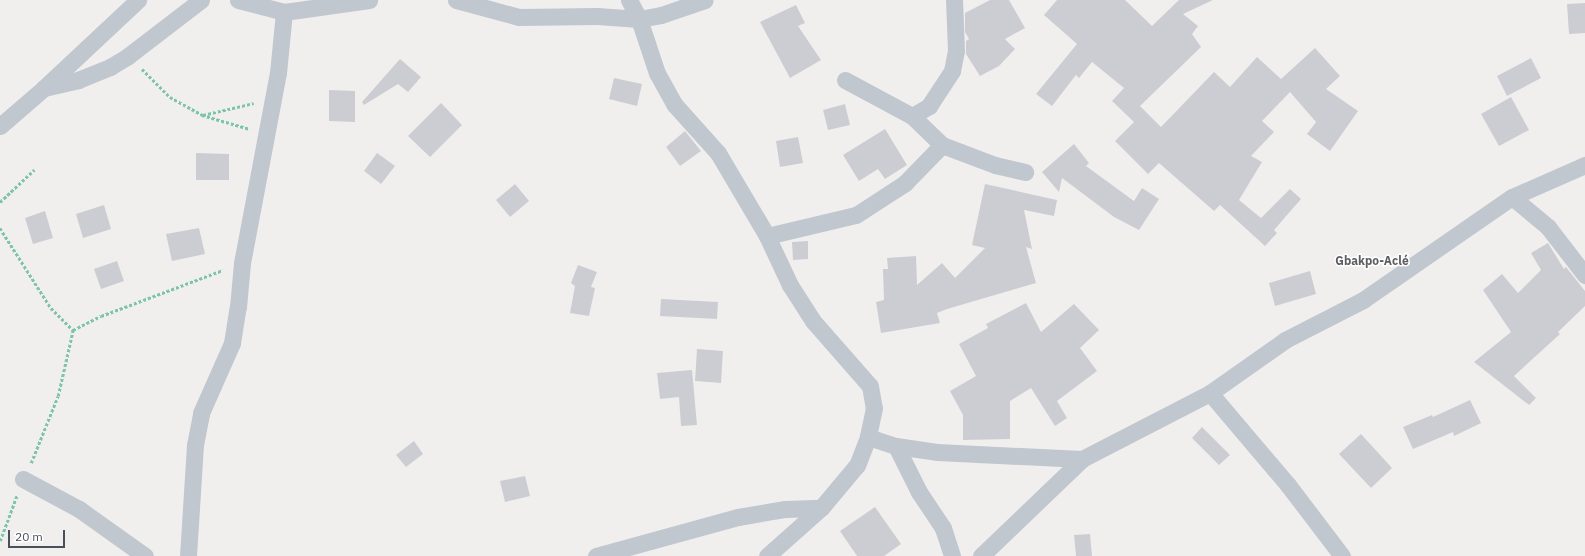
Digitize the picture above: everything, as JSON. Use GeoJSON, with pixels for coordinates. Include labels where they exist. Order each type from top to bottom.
{"type":"FeatureCollection","features":[{"type":"Feature","properties":{"kind":"street"},"geometry":{"type":"LineString","coordinates":[[44,88],[78,80],[128,56],[201,0]]}},
{"type":"Feature","properties":{"kind":"street"},"geometry":{"type":"LineString","coordinates":[[238,0],[284,12],[369,0]]}},
{"type":"Feature","properties":{"kind":"street"},"geometry":{"type":"LineString","coordinates":[[456,0],[519,17],[597,16],[639,19],[661,15],[705,0]]}},
{"type":"Feature","properties":{"kind":"street"},"geometry":{"type":"LineString","coordinates":[[629,0],[639,19],[657,73],[674,104],[718,153],[767,236],[790,285],[813,321],[870,386],[874,408],[868,437],[857,465],[822,508],[767,556]]}},
{"type":"Feature","properties":{"kind":"street"},"geometry":{"type":"LineString","coordinates":[[912,116],[929,106],[952,71],[956,51],[954,0]]}},
{"type":"Feature","properties":{"kind":"street"},"geometry":{"type":"LineString","coordinates":[[0,126],[44,88],[126,3]]}},
{"type":"Feature","properties":{"kind":"street"},"geometry":{"type":"LineString","coordinates":[[188,556],[195,445],[201,413],[232,343],[238,307],[242,263],[278,73],[284,12]]}},
{"type":"Feature","properties":{"kind":"street"},"geometry":{"type":"LineString","coordinates":[[845,80],[912,116],[942,145],[995,165],[1025,172]]}},
{"type":"Feature","properties":{"kind":"street"},"geometry":{"type":"LineString","coordinates":[[767,236],[856,215],[905,183],[942,145]]}},
{"type":"Feature","properties":{"kind":"street"},"geometry":{"type":"LineString","coordinates":[[981,556],[1082,460],[1210,392],[1285,340],[1363,300],[1512,197],[1585,165]]}},
{"type":"Feature","properties":{"kind":"street"},"geometry":{"type":"LineString","coordinates":[[1512,197],[1548,227],[1585,275]]}},
{"type":"Feature","properties":{"kind":"street"},"geometry":{"type":"LineString","coordinates":[[1210,392],[1288,485],[1342,556]]}},
{"type":"Feature","properties":{"kind":"street"},"geometry":{"type":"LineString","coordinates":[[868,437],[896,446],[937,452],[1082,460]]}},
{"type":"Feature","properties":{"kind":"street"},"geometry":{"type":"LineString","coordinates":[[896,446],[919,492],[943,528],[952,556]]}},
{"type":"Feature","properties":{"kind":"street"},"geometry":{"type":"LineString","coordinates":[[23,479],[79,510],[145,556]]}},
{"type":"Feature","properties":{"kind":"street"},"geometry":{"type":"LineString","coordinates":[[596,556],[738,518],[785,508],[822,508]]}},
{"type":"Feature","properties":{"kind":"path"},"geometry":{"type":"LineString","coordinates":[[128,56],[170,97],[202,115],[266,134]]}},
{"type":"Feature","properties":{"kind":"path"},"geometry":{"type":"LineString","coordinates":[[202,115],[273,99]]}},
{"type":"Feature","properties":{"kind":"path"},"geometry":{"type":"LineString","coordinates":[[0,202],[34,170]]}},
{"type":"Feature","properties":{"kind":"path"},"geometry":{"type":"LineString","coordinates":[[0,228],[51,308],[73,330]]}},
{"type":"Feature","properties":{"kind":"path"},"geometry":{"type":"LineString","coordinates":[[73,330],[101,316],[242,263]]}},
{"type":"Feature","properties":{"kind":"path"},"geometry":{"type":"LineString","coordinates":[[0,541],[23,479],[58,396],[73,330]]}},
{"type":"Feature","properties":{"kind":"building"},"geometry":{"type":"Polygon","coordinates":[[[990,0],[1009,0],[1025,28],[1005,39],[1015,49],[999,66],[980,76],[966,54],[966,41],[969,39],[965,32],[965,13],[990,0]]]}},
{"type":"Feature","properties":{"kind":"building"},"geometry":{"type":"Polygon","coordinates":[[[1057,0],[1125,0],[1152,26],[1179,0],[1213,0],[1183,14],[1198,26],[1192,34],[1201,47],[1140,106],[1161,127],[1214,72],[1230,87],[1257,57],[1281,79],[1315,48],[1340,76],[1326,89],[1358,111],[1330,151],[1307,134],[1316,122],[1290,92],[1262,121],[1274,132],[1251,156],[1262,162],[1239,200],[1261,218],[1290,189],[1301,199],[1274,230],[1277,233],[1265,246],[1220,205],[1214,211],[1159,163],[1148,174],[1115,141],[1134,122],[1112,101],[1124,88],[1092,62],[1079,78],[1076,75],[1052,106],[1036,94],[1077,44],[1044,15],[1057,0]]]}},
{"type":"Feature","properties":{"kind":"building"},"geometry":{"type":"Polygon","coordinates":[[[1585,3],[1585,33],[1569,34],[1567,4],[1585,3]]]}},
{"type":"Feature","properties":{"kind":"building"},"geometry":{"type":"Polygon","coordinates":[[[796,5],[805,23],[798,26],[821,60],[790,78],[760,22],[796,5]]]}},
{"type":"Feature","properties":{"kind":"building"},"geometry":{"type":"Polygon","coordinates":[[[1531,58],[1541,78],[1507,96],[1497,76],[1531,58]]]}},
{"type":"Feature","properties":{"kind":"building"},"geometry":{"type":"Polygon","coordinates":[[[400,59],[421,77],[408,92],[398,84],[364,105],[362,102],[400,59]]]}},
{"type":"Feature","properties":{"kind":"building"},"geometry":{"type":"Polygon","coordinates":[[[614,78],[642,84],[637,106],[609,99],[614,78]]]}},
{"type":"Feature","properties":{"kind":"building"},"geometry":{"type":"Polygon","coordinates":[[[329,90],[355,91],[355,122],[329,121],[329,90]]]}},
{"type":"Feature","properties":{"kind":"building"},"geometry":{"type":"Polygon","coordinates":[[[1511,97],[1529,130],[1499,146],[1481,114],[1511,97]]]}},
{"type":"Feature","properties":{"kind":"building"},"geometry":{"type":"Polygon","coordinates":[[[441,103],[462,125],[430,157],[408,136],[441,103]]]}},
{"type":"Feature","properties":{"kind":"building"},"geometry":{"type":"Polygon","coordinates":[[[845,104],[850,125],[828,130],[823,110],[845,104]]]}},
{"type":"Feature","properties":{"kind":"building"},"geometry":{"type":"Polygon","coordinates":[[[885,129],[907,165],[885,179],[878,169],[859,181],[843,155],[885,129]]]}},
{"type":"Feature","properties":{"kind":"building"},"geometry":{"type":"Polygon","coordinates":[[[685,131],[701,151],[680,166],[666,147],[685,131]]]}},
{"type":"Feature","properties":{"kind":"building"},"geometry":{"type":"Polygon","coordinates":[[[798,137],[803,163],[780,167],[776,141],[798,137]]]}},
{"type":"Feature","properties":{"kind":"building"},"geometry":{"type":"Polygon","coordinates":[[[1074,144],[1089,163],[1086,166],[1134,201],[1142,188],[1159,199],[1139,230],[1114,217],[1062,178],[1059,192],[1042,172],[1074,144]]]}},
{"type":"Feature","properties":{"kind":"building"},"geometry":{"type":"Polygon","coordinates":[[[196,153],[229,154],[229,180],[196,180],[196,153]]]}},
{"type":"Feature","properties":{"kind":"building"},"geometry":{"type":"Polygon","coordinates":[[[377,153],[395,166],[381,184],[364,171],[377,153]]]}},
{"type":"Feature","properties":{"kind":"building"},"geometry":{"type":"Polygon","coordinates":[[[515,184],[529,201],[510,217],[496,200],[515,184]]]}},
{"type":"Feature","properties":{"kind":"building"},"geometry":{"type":"Polygon","coordinates":[[[985,184],[1057,200],[1054,216],[1024,210],[1032,249],[1026,247],[1036,283],[937,313],[940,323],[881,333],[876,302],[884,300],[883,269],[888,269],[887,258],[916,256],[917,285],[942,263],[955,278],[985,248],[972,245],[985,184]]]}},
{"type":"Feature","properties":{"kind":"building"},"geometry":{"type":"Polygon","coordinates":[[[104,205],[111,229],[83,238],[76,214],[104,205]]]}},
{"type":"Feature","properties":{"kind":"building"},"geometry":{"type":"Polygon","coordinates":[[[45,211],[53,238],[33,244],[25,218],[45,211]]]}},
{"type":"Feature","properties":{"kind":"building"},"geometry":{"type":"Polygon","coordinates":[[[199,228],[205,254],[172,261],[166,234],[199,228]]]}},
{"type":"Feature","properties":{"kind":"building"},"geometry":{"type":"Polygon","coordinates":[[[808,241],[808,259],[793,260],[792,242],[808,241]]]}},
{"type":"Feature","properties":{"kind":"building"},"geometry":{"type":"Polygon","coordinates":[[[1548,243],[1564,269],[1566,267],[1585,291],[1585,306],[1558,332],[1560,334],[1514,376],[1536,398],[1529,405],[1474,362],[1511,332],[1483,290],[1502,274],[1518,293],[1541,270],[1531,253],[1548,243]]]}},
{"type":"Feature","properties":{"kind":"building"},"geometry":{"type":"Polygon","coordinates":[[[117,261],[124,281],[101,289],[94,269],[117,261]]]}},
{"type":"Feature","properties":{"kind":"building"},"geometry":{"type":"Polygon","coordinates":[[[578,265],[597,272],[591,287],[595,288],[589,316],[570,313],[575,286],[571,283],[578,265]]]}},
{"type":"Feature","properties":{"kind":"building"},"geometry":{"type":"Polygon","coordinates":[[[1310,271],[1316,294],[1275,306],[1269,283],[1310,271]]]}},
{"type":"Feature","properties":{"kind":"building"},"geometry":{"type":"Polygon","coordinates":[[[661,299],[718,302],[717,319],[660,316],[661,299]]]}},
{"type":"Feature","properties":{"kind":"building"},"geometry":{"type":"Polygon","coordinates":[[[1026,303],[1041,332],[1074,304],[1099,330],[1080,348],[1097,371],[1057,401],[1067,418],[1055,426],[1031,388],[1010,401],[1010,439],[963,440],[963,415],[950,391],[976,376],[959,344],[988,328],[986,324],[1026,303]]]}},
{"type":"Feature","properties":{"kind":"building"},"geometry":{"type":"Polygon","coordinates":[[[697,349],[723,351],[721,383],[695,381],[697,349]]]}},
{"type":"Feature","properties":{"kind":"building"},"geometry":{"type":"Polygon","coordinates":[[[692,370],[697,425],[681,426],[679,397],[660,399],[657,373],[692,370]]]}},
{"type":"Feature","properties":{"kind":"building"},"geometry":{"type":"Polygon","coordinates":[[[1470,400],[1481,423],[1454,436],[1453,432],[1413,449],[1403,427],[1432,415],[1433,417],[1470,400]]]}},
{"type":"Feature","properties":{"kind":"building"},"geometry":{"type":"Polygon","coordinates":[[[1202,427],[1230,455],[1219,465],[1192,438],[1202,427]]]}},
{"type":"Feature","properties":{"kind":"building"},"geometry":{"type":"Polygon","coordinates":[[[1361,434],[1392,468],[1371,488],[1339,454],[1361,434]]]}},
{"type":"Feature","properties":{"kind":"building"},"geometry":{"type":"Polygon","coordinates":[[[414,441],[423,454],[406,467],[396,455],[414,441]]]}},
{"type":"Feature","properties":{"kind":"building"},"geometry":{"type":"Polygon","coordinates":[[[525,476],[530,496],[505,502],[500,481],[525,476]]]}},
{"type":"Feature","properties":{"kind":"building"},"geometry":{"type":"Polygon","coordinates":[[[875,507],[901,544],[884,556],[857,556],[840,531],[875,507]]]}},
{"type":"Feature","properties":{"kind":"building"},"geometry":{"type":"Polygon","coordinates":[[[1090,534],[1092,556],[1076,556],[1074,535],[1090,534]]]}},
{"type":"Feature","properties":{"kind":"district","name":"Gbakpo-Aclé"},"geometry":{"type":"Point","coordinates":[1372,261]}}]}
